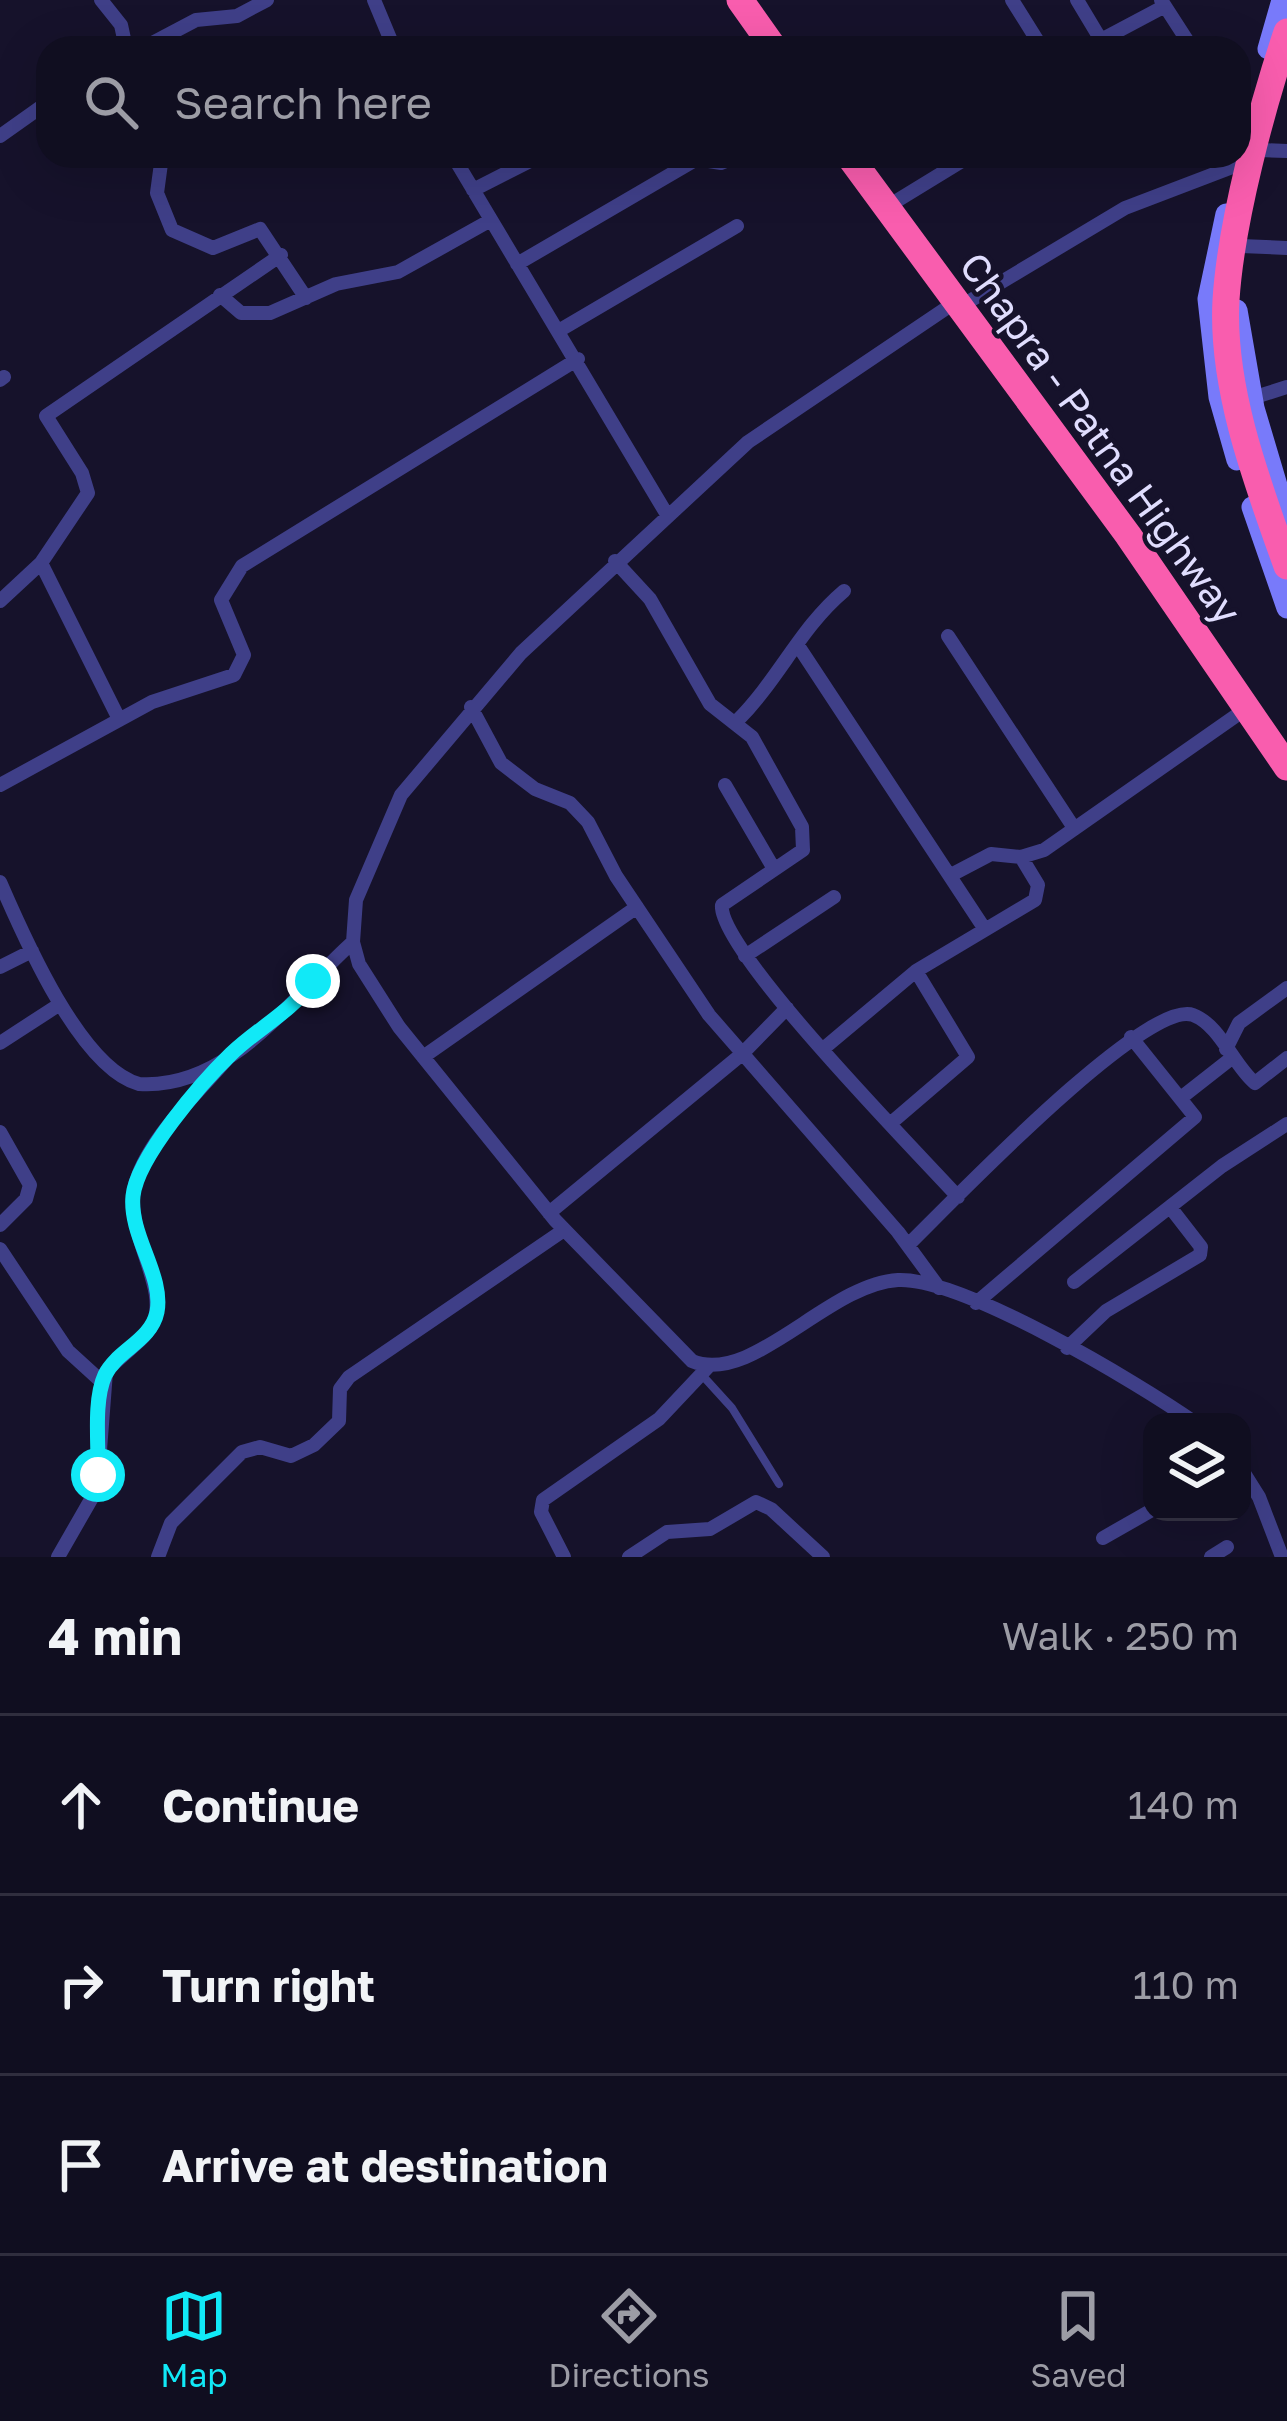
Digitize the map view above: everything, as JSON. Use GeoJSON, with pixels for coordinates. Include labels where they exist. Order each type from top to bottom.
{"type":"FeatureCollection","features":[{"type":"Feature","properties":{"kind":"highway"},"geometry":{"type":"LineString","coordinates":[[740,0],[758,36]]}},
{"type":"Feature","properties":{"kind":"highway"},"geometry":{"type":"LineString","coordinates":[[1287,32],[1239,224],[1226,300],[1228,349],[1246,440],[1287,566]]}},
{"type":"Feature","properties":{"kind":"highway","name":"Chapra - Patna Highway"},"geometry":{"type":"LineString","coordinates":[[857,168],[1128,535],[1287,767]]}},
{"type":"Feature","properties":{"kind":"street"},"geometry":{"type":"LineString","coordinates":[[100,0],[122,25],[124,36]]}},
{"type":"Feature","properties":{"kind":"street"},"geometry":{"type":"LineString","coordinates":[[166,36],[196,20],[237,16],[267,0]]}},
{"type":"Feature","properties":{"kind":"street"},"geometry":{"type":"LineString","coordinates":[[374,0],[389,36]]}},
{"type":"Feature","properties":{"kind":"street"},"geometry":{"type":"LineString","coordinates":[[1012,0],[1034,36]]}},
{"type":"Feature","properties":{"kind":"street"},"geometry":{"type":"LineString","coordinates":[[1077,0],[1091,36]]}},
{"type":"Feature","properties":{"kind":"street"},"geometry":{"type":"LineString","coordinates":[[1251,119],[1282,0]]}},
{"type":"Feature","properties":{"kind":"street"},"geometry":{"type":"LineString","coordinates":[[1107,36],[1163,3],[1184,36]]}},
{"type":"Feature","properties":{"kind":"street"},"geometry":{"type":"LineString","coordinates":[[1251,135],[1287,70]]}},
{"type":"Feature","properties":{"kind":"street"},"geometry":{"type":"LineString","coordinates":[[0,136],[36,110]]}},
{"type":"Feature","properties":{"kind":"street"},"geometry":{"type":"LineString","coordinates":[[1251,150],[1287,151]]}},
{"type":"Feature","properties":{"kind":"street"},"geometry":{"type":"LineString","coordinates":[[160,168],[157,193],[164,216],[181,238],[213,248],[260,229],[306,298]]}},
{"type":"Feature","properties":{"kind":"street"},"geometry":{"type":"LineString","coordinates":[[461,168],[666,513]]}},
{"type":"Feature","properties":{"kind":"street"},"geometry":{"type":"LineString","coordinates":[[473,190],[516,168]]}},
{"type":"Feature","properties":{"kind":"street"},"geometry":{"type":"LineString","coordinates":[[517,264],[682,168]]}},
{"type":"Feature","properties":{"kind":"street"},"geometry":{"type":"LineString","coordinates":[[885,208],[950,168]]}},
{"type":"Feature","properties":{"kind":"street"},"geometry":{"type":"LineString","coordinates":[[705,1371],[670,1343],[549,1213],[370,988],[352,942],[356,900],[387,820],[471,707],[666,513],[778,421],[956,306],[1125,208],[1206,168]]}},
{"type":"Feature","properties":{"kind":"street"},"geometry":{"type":"LineString","coordinates":[[1239,168],[1208,299],[1214,358],[1234,451],[1287,608]]}},
{"type":"Feature","properties":{"kind":"street"},"geometry":{"type":"LineString","coordinates":[[1243,168],[1236,297],[1252,398],[1286,512]]}},
{"type":"Feature","properties":{"kind":"street"},"geometry":{"type":"LineString","coordinates":[[220,295],[230,308],[253,315],[336,284],[371,280],[409,267],[491,220]]}},
{"type":"Feature","properties":{"kind":"street"},"geometry":{"type":"LineString","coordinates":[[560,330],[737,226]]}},
{"type":"Feature","properties":{"kind":"street"},"geometry":{"type":"LineString","coordinates":[[1241,246],[1287,248]]}},
{"type":"Feature","properties":{"kind":"street"},"geometry":{"type":"LineString","coordinates":[[0,601],[41,563],[88,493],[82,473],[46,423],[50,410],[281,255]]}},
{"type":"Feature","properties":{"kind":"street"},"geometry":{"type":"LineString","coordinates":[[0,784],[119,719],[172,695],[223,682],[242,668],[242,646],[221,600],[233,576],[257,553],[578,359]]}},
{"type":"Feature","properties":{"kind":"street"},"geometry":{"type":"LineString","coordinates":[[1252,398],[1287,387]]}},
{"type":"Feature","properties":{"kind":"street"},"geometry":{"type":"LineString","coordinates":[[615,561],[650,598],[699,690],[718,714],[737,721],[752,737],[807,841],[803,850],[722,905],[723,924],[787,1009],[958,1196]]}},
{"type":"Feature","properties":{"kind":"street"},"geometry":{"type":"LineString","coordinates":[[41,563],[119,719]]}},
{"type":"Feature","properties":{"kind":"street"},"geometry":{"type":"LineString","coordinates":[[737,721],[775,681],[818,613],[844,591]]}},
{"type":"Feature","properties":{"kind":"street"},"geometry":{"type":"LineString","coordinates":[[948,636],[1074,828]]}},
{"type":"Feature","properties":{"kind":"street"},"geometry":{"type":"LineString","coordinates":[[797,644],[984,928]]}},
{"type":"Feature","properties":{"kind":"street"},"geometry":{"type":"LineString","coordinates":[[471,707],[501,763],[535,789],[578,810],[638,907],[742,1054],[908,1245],[939,1288]]}},
{"type":"Feature","properties":{"kind":"street"},"geometry":{"type":"LineString","coordinates":[[951,875],[991,854],[1021,857],[1074,828],[1246,708]]}},
{"type":"Feature","properties":{"kind":"street"},"geometry":{"type":"LineString","coordinates":[[725,785],[774,869]]}},
{"type":"Feature","properties":{"kind":"street"},"geometry":{"type":"LineString","coordinates":[[823,1048],[916,971],[1022,908],[1039,892],[1021,857]]}},
{"type":"Feature","properties":{"kind":"street"},"geometry":{"type":"LineString","coordinates":[[0,882],[59,1004],[112,1068],[130,1081],[169,1081],[232,1053],[280,1018],[352,942]]}},
{"type":"Feature","properties":{"kind":"street"},"geometry":{"type":"LineString","coordinates":[[745,956],[834,897]]}},
{"type":"Feature","properties":{"kind":"street"},"geometry":{"type":"LineString","coordinates":[[423,1057],[638,907]]}},
{"type":"Feature","properties":{"kind":"street"},"geometry":{"type":"LineString","coordinates":[[0,968],[32,951]]}},
{"type":"Feature","properties":{"kind":"street"},"geometry":{"type":"LineString","coordinates":[[891,1123],[968,1057],[916,971]]}},
{"type":"Feature","properties":{"kind":"street"},"geometry":{"type":"LineString","coordinates":[[1182,1097],[1229,1053],[1239,1023],[1287,988]]}},
{"type":"Feature","properties":{"kind":"street"},"geometry":{"type":"LineString","coordinates":[[0,1043],[59,1004]]}},
{"type":"Feature","properties":{"kind":"street"},"geometry":{"type":"LineString","coordinates":[[549,1213],[742,1054],[787,1009]]}},
{"type":"Feature","properties":{"kind":"street"},"geometry":{"type":"LineString","coordinates":[[908,1245],[1131,1037],[1160,1018],[1183,1013],[1201,1019],[1255,1083],[1287,1058]]}},
{"type":"Feature","properties":{"kind":"street"},"geometry":{"type":"LineString","coordinates":[[976,1303],[1138,1160],[1194,1118],[1131,1037]]}},
{"type":"Feature","properties":{"kind":"street"},"geometry":{"type":"LineString","coordinates":[[58,1557],[97,1490],[102,1382],[115,1361],[147,1332],[158,1307],[135,1231],[132,1200],[139,1172],[232,1053]]}},
{"type":"Feature","properties":{"kind":"street"},"geometry":{"type":"LineString","coordinates":[[1074,1282],[1287,1124]]}},
{"type":"Feature","properties":{"kind":"street"},"geometry":{"type":"LineString","coordinates":[[0,1132],[30,1185],[26,1199],[0,1225]]}},
{"type":"Feature","properties":{"kind":"street"},"geometry":{"type":"LineString","coordinates":[[1067,1348],[1106,1311],[1200,1255],[1198,1243],[1170,1208]]}},
{"type":"Feature","properties":{"kind":"street"},"geometry":{"type":"LineString","coordinates":[[158,1557],[171,1523],[242,1452],[260,1448],[291,1456],[314,1445],[339,1420],[340,1388],[349,1377],[564,1230]]}},
{"type":"Feature","properties":{"kind":"street"},"geometry":{"type":"LineString","coordinates":[[0,1249],[68,1351],[102,1382]]}},
{"type":"Feature","properties":{"kind":"street"},"geometry":{"type":"LineString","coordinates":[[564,1557],[542,1512],[543,1500],[659,1419],[705,1371],[753,1354],[856,1288],[904,1280],[939,1288],[1067,1348],[1179,1413]]}},
{"type":"Feature","properties":{"kind":"street"},"geometry":{"type":"LineString","coordinates":[[1251,1484],[1282,1557]]}},
{"type":"Feature","properties":{"kind":"street"},"geometry":{"type":"LineString","coordinates":[[629,1557],[667,1532],[710,1529],[756,1502],[823,1557]]}},
{"type":"Feature","properties":{"kind":"street"},"geometry":{"type":"LineString","coordinates":[[1103,1538],[1143,1515]]}},
{"type":"Feature","properties":{"kind":"street"},"geometry":{"type":"LineString","coordinates":[[1211,1557],[1227,1547]]}},
{"type":"Feature","properties":{"kind":"lane"},"geometry":{"type":"LineString","coordinates":[[705,1371],[779,1484]]}},
{"type":"Feature","properties":{"kind":"route"},"geometry":{"type":"LineString","coordinates":[[98,1475],[102,1382],[115,1361],[147,1332],[158,1307],[135,1231],[132,1200],[139,1172],[232,1053],[280,1018],[313,981]]}}]}
